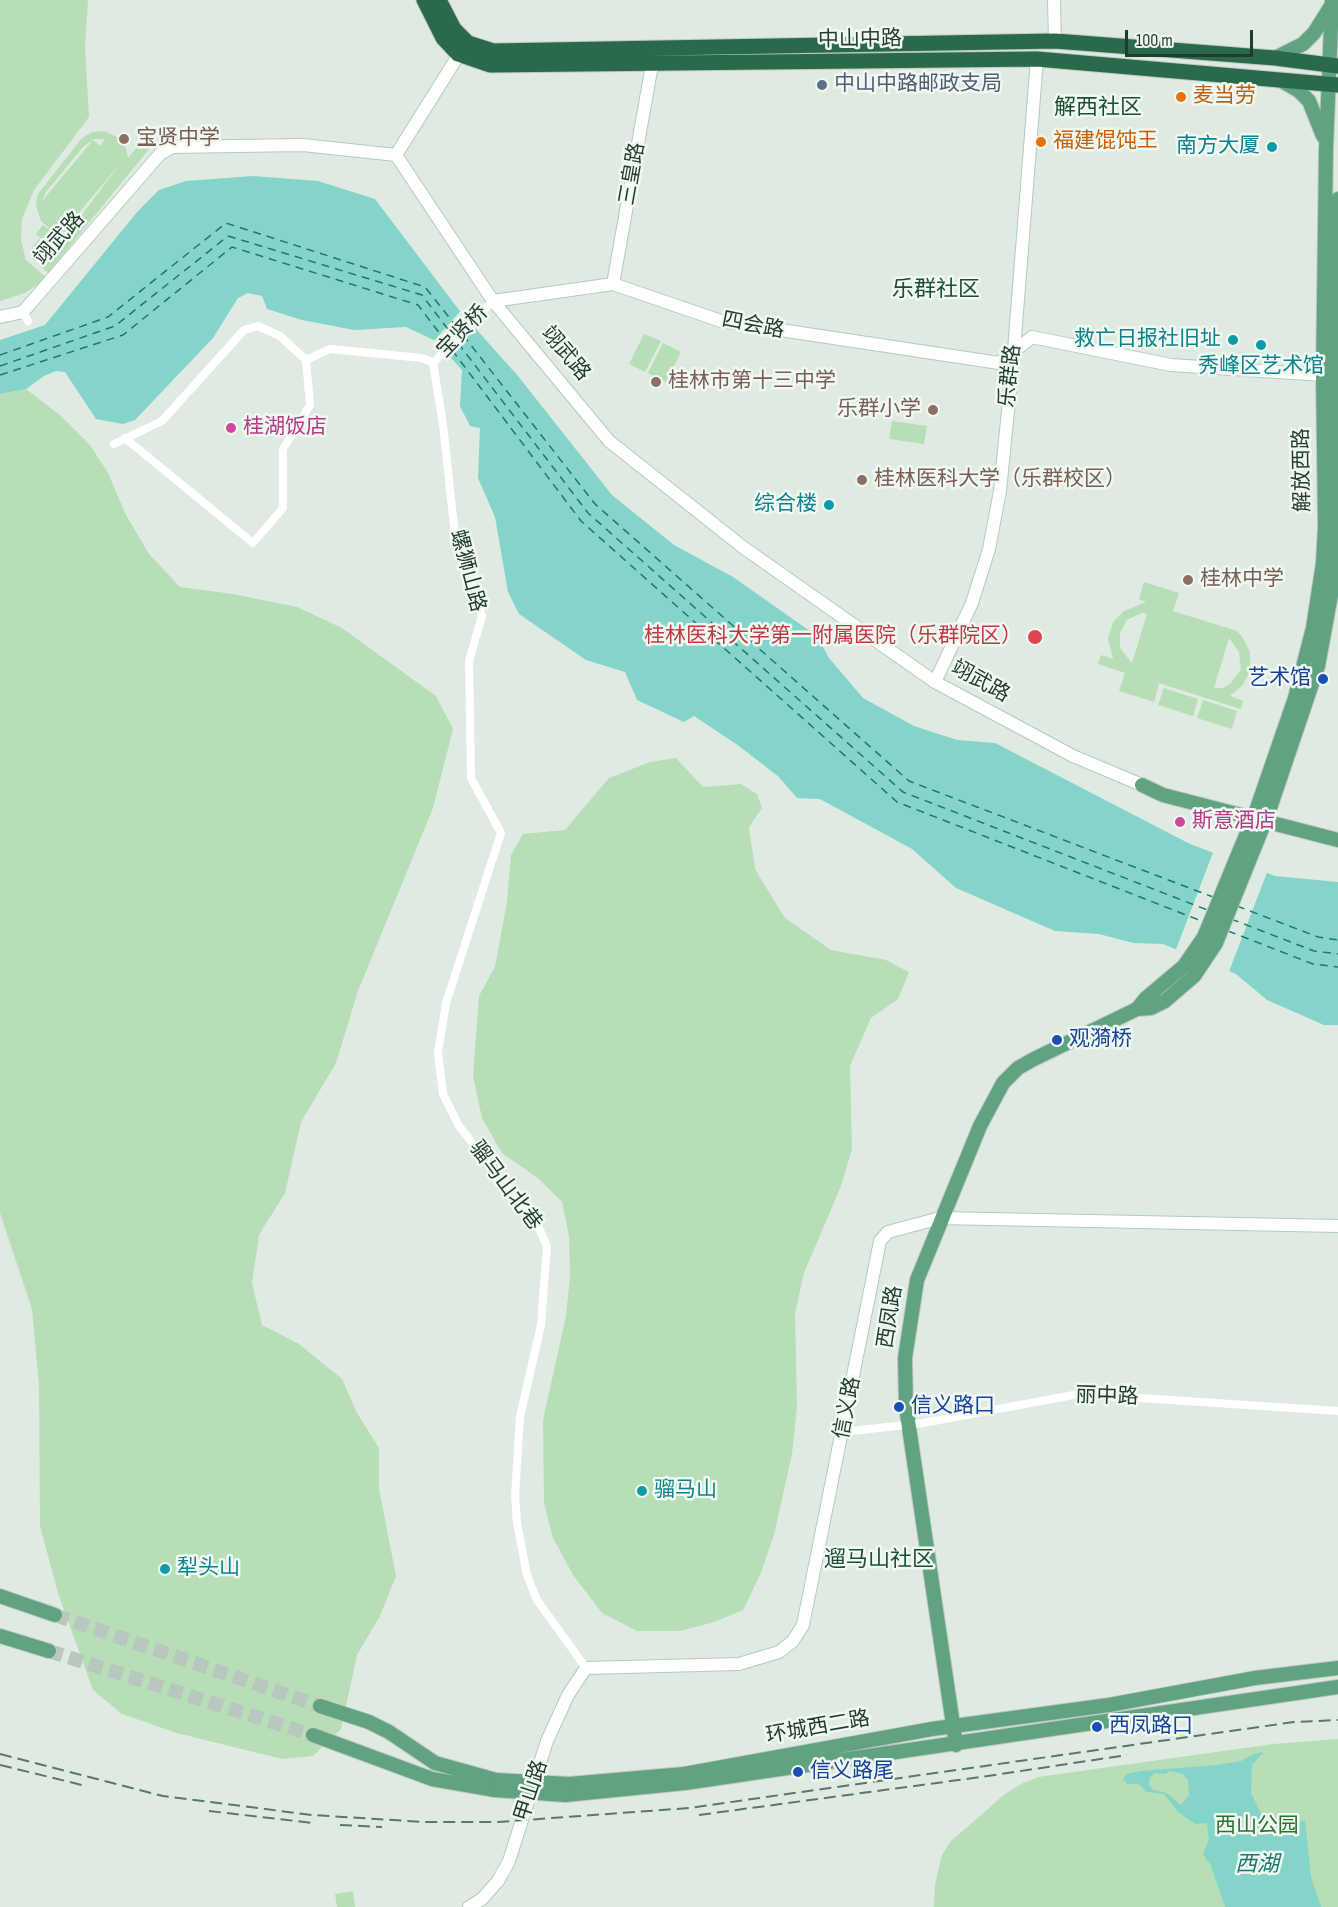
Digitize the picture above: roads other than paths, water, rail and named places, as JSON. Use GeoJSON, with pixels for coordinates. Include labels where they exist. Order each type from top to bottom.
{"type":"FeatureCollection","features":[{"type":"Feature","properties":{"kind":"highway"},"geometry":{"type":"LineString","coordinates":[[424,0],[443,38],[463,49]]}},
{"type":"Feature","properties":{"kind":"highway"},"geometry":{"type":"LineString","coordinates":[[439,0],[463,49]]}},
{"type":"Feature","properties":{"kind":"highway","name":"中山中路"},"geometry":{"type":"LineString","coordinates":[[463,49],[516,52],[1055,41],[1275,58],[1334,65]]}},
{"type":"Feature","properties":{"kind":"highway","name":"中山中路"},"geometry":{"type":"LineString","coordinates":[[463,49],[490,65],[515,67],[1037,59],[1334,84]]}},
{"type":"Feature","properties":{"kind":"main road"},"geometry":{"type":"LineString","coordinates":[[1275,58],[1303,44],[1314,33],[1332,2]]}},
{"type":"Feature","properties":{"kind":"main road","name":"解放西路"},"geometry":{"type":"LineString","coordinates":[[1189,971],[1216,943],[1248,846],[1318,666],[1338,527],[1326,149],[1334,84],[1332,2]]}},
{"type":"Feature","properties":{"kind":"main road"},"geometry":{"type":"LineString","coordinates":[[1274,78],[1299,91],[1309,101],[1321,128],[1326,149]]}},
{"type":"Feature","properties":{"kind":"main road","name":"解放西路"},"geometry":{"type":"LineString","coordinates":[[1333,564],[1332,376],[1338,199]]}},
{"type":"Feature","properties":{"kind":"main road","name":"翊武路"},"geometry":{"type":"LineString","coordinates":[[1142,785],[1163,795],[1338,833]]}},
{"type":"Feature","properties":{"kind":"main road","name":"翊武路"},"geometry":{"type":"LineString","coordinates":[[1260,816],[1338,840]]}},
{"type":"Feature","properties":{"kind":"main road","name":"西凤路"},"geometry":{"type":"LineString","coordinates":[[956,1745],[904,1381],[917,1280],[940,1218],[980,1126],[1004,1083],[1018,1068],[1137,1009],[1189,971]]}},
{"type":"Feature","properties":{"kind":"main road"},"geometry":{"type":"LineString","coordinates":[[0,1596],[55,1615]]}},
{"type":"Feature","properties":{"kind":"main road"},"geometry":{"type":"LineString","coordinates":[[0,1636],[49,1651]]}},
{"type":"Feature","properties":{"kind":"main road","name":"环城西二路"},"geometry":{"type":"LineString","coordinates":[[567,1790],[684,1774],[955,1726],[1109,1705],[1255,1678],[1338,1668]]}},
{"type":"Feature","properties":{"kind":"main road","name":"环城西二路"},"geometry":{"type":"LineString","coordinates":[[313,1735],[432,1779],[567,1790],[653,1788],[1338,1687]]}},
{"type":"Feature","properties":{"kind":"main road","name":"环城西二路"},"geometry":{"type":"LineString","coordinates":[[320,1706],[379,1727],[435,1764],[496,1785]]}},
{"type":"Feature","properties":{"kind":"street"},"geometry":{"type":"LineString","coordinates":[[1054,0],[1055,41]]}},
{"type":"Feature","properties":{"kind":"street"},"geometry":{"type":"LineString","coordinates":[[396,155],[463,49]]}},
{"type":"Feature","properties":{"kind":"street","name":"乐群路"},"geometry":{"type":"LineString","coordinates":[[935,682],[972,603],[989,549],[1000,491],[1014,350],[1037,59]]}},
{"type":"Feature","properties":{"kind":"street","name":"三皇路"},"geometry":{"type":"LineString","coordinates":[[614,284],[652,65]]}},
{"type":"Feature","properties":{"kind":"street","name":"翊武路"},"geometry":{"type":"LineString","coordinates":[[0,317],[26,316],[160,154],[172,147],[303,146],[396,155],[493,301],[609,441],[744,548],[935,682],[1073,756],[1142,785]]}},
{"type":"Feature","properties":{"kind":"street","name":"四会路"},"geometry":{"type":"LineString","coordinates":[[493,301],[614,284],[732,323],[999,363],[1032,337],[1172,365],[1332,376]]}},
{"type":"Feature","properties":{"kind":"street","name":"宝贤桥"},"geometry":{"type":"LineString","coordinates":[[433,363],[493,301]]}},
{"type":"Feature","properties":{"kind":"street"},"geometry":{"type":"LineString","coordinates":[[114,444],[125,438],[162,421],[244,330],[258,326],[280,336],[306,360],[310,405],[283,449],[284,508],[253,543],[125,438]]}},
{"type":"Feature","properties":{"kind":"street"},"geometry":{"type":"LineString","coordinates":[[306,360],[330,349],[422,358],[433,363]]}},
{"type":"Feature","properties":{"kind":"street","name":"螺狮山路"},"geometry":{"type":"LineString","coordinates":[[433,363],[443,424],[455,536],[482,616],[469,661],[471,778]]}},
{"type":"Feature","properties":{"kind":"street","name":"骝马山北巷"},"geometry":{"type":"LineString","coordinates":[[471,778],[501,832],[446,1003],[438,1053],[443,1094],[459,1126],[538,1226],[547,1246],[541,1325],[520,1417],[515,1486],[517,1523],[524,1566],[537,1600],[586,1668]]}},
{"type":"Feature","properties":{"kind":"street","name":"信义路"},"geometry":{"type":"LineString","coordinates":[[586,1668],[739,1664],[760,1660],[779,1652],[793,1641],[803,1626],[880,1241],[888,1232],[903,1226],[940,1218],[1338,1226]]}},
{"type":"Feature","properties":{"kind":"street","name":"丽中路"},"geometry":{"type":"LineString","coordinates":[[843,1432],[909,1425],[1079,1394],[1338,1411]]}},
{"type":"Feature","properties":{"kind":"street","name":"甲山路"},"geometry":{"type":"LineString","coordinates":[[469,1907],[482,1899],[498,1881],[509,1861],[548,1742],[568,1695],[586,1668]]}},
{"type":"Feature","properties":{"kind":"water"},"geometry":{"type":"Polygon","coordinates":[[[253,176],[318,181],[375,199],[459,310],[518,376],[612,495],[674,545],[733,577],[817,636],[829,658],[863,698],[914,726],[957,740],[995,743],[1190,844],[1275,876],[1338,882],[1338,1025],[1324,1025],[1267,1000],[1236,974],[1163,944],[1133,943],[1099,934],[1055,931],[956,888],[912,849],[820,799],[797,798],[779,777],[739,746],[694,716],[684,722],[637,700],[625,672],[586,660],[519,614],[508,592],[495,517],[478,478],[480,428],[470,426],[460,406],[462,370],[436,341],[406,327],[354,330],[302,320],[267,309],[262,296],[248,293],[238,298],[213,338],[135,420],[123,424],[96,419],[65,372],[56,371],[44,376],[26,389],[0,394],[0,340],[45,325],[138,211],[159,190],[186,181],[253,176]]]}},
{"type":"Feature","properties":{"kind":"water","name":"西湖"},"geometry":{"type":"Polygon","coordinates":[[[1264,1752],[1252,1765],[1251,1793],[1265,1822],[1278,1827],[1305,1820],[1311,1877],[1321,1907],[1225,1907],[1211,1866],[1203,1854],[1209,1840],[1207,1823],[1195,1824],[1178,1812],[1164,1794],[1147,1792],[1139,1784],[1127,1784],[1123,1779],[1127,1774],[1141,1771],[1216,1765],[1241,1761],[1264,1752]],[[1170,1771],[1165,1774],[1155,1773],[1150,1777],[1149,1785],[1153,1790],[1167,1793],[1181,1805],[1189,1795],[1188,1780],[1183,1774],[1170,1771]]]}},
{"type":"Feature","properties":{"kind":"tunnel"},"geometry":{"type":"LineString","coordinates":[[55,1615],[320,1706]]}},
{"type":"Feature","properties":{"kind":"tunnel"},"geometry":{"type":"LineString","coordinates":[[49,1651],[313,1735]]}},
{"type":"Feature","properties":{"kind":"railway"},"geometry":{"type":"LineString","coordinates":[[0,1754],[163,1796],[312,1815],[424,1822],[498,1822],[689,1808],[1294,1722],[1338,1720]]}},
{"type":"Feature","properties":{"kind":"railway"},"geometry":{"type":"LineString","coordinates":[[699,1815],[1127,1755]]}},
{"type":"Feature","properties":{"kind":"railway"},"geometry":{"type":"LineString","coordinates":[[0,1765],[82,1785]]}},
{"type":"Feature","properties":{"kind":"railway"},"geometry":{"type":"LineString","coordinates":[[209,1811],[313,1823]]}},
{"type":"Feature","properties":{"kind":"railway"},"geometry":{"type":"LineString","coordinates":[[340,1825],[382,1827]]}},
{"type":"Feature","properties":{"kind":"place","name":"中山中路邮政支局"},"geometry":{"type":"Point","coordinates":[822,85]}},
{"type":"Feature","properties":{"kind":"place","name":"麦当劳"},"geometry":{"type":"Point","coordinates":[1181,97]}},
{"type":"Feature","properties":{"kind":"place","name":"宝贤中学"},"geometry":{"type":"Point","coordinates":[124,139]}},
{"type":"Feature","properties":{"kind":"place","name":"福建馄饨王"},"geometry":{"type":"Point","coordinates":[1041,142]}},
{"type":"Feature","properties":{"kind":"place","name":"南方大厦"},"geometry":{"type":"Point","coordinates":[1272,147]}},
{"type":"Feature","properties":{"kind":"place","name":"救亡日报社旧址"},"geometry":{"type":"Point","coordinates":[1233,340]}},
{"type":"Feature","properties":{"kind":"place","name":"秀峰区艺术馆"},"geometry":{"type":"Point","coordinates":[1261,345]}},
{"type":"Feature","properties":{"kind":"place","name":"桂林市第十三中学"},"geometry":{"type":"Point","coordinates":[656,382]}},
{"type":"Feature","properties":{"kind":"place","name":"乐群小学"},"geometry":{"type":"Point","coordinates":[933,410]}},
{"type":"Feature","properties":{"kind":"place","name":"桂湖饭店"},"geometry":{"type":"Point","coordinates":[231,428]}},
{"type":"Feature","properties":{"kind":"place","name":"桂林医科大学（乐群校区）"},"geometry":{"type":"Point","coordinates":[862,480]}},
{"type":"Feature","properties":{"kind":"place","name":"综合楼"},"geometry":{"type":"Point","coordinates":[829,505]}},
{"type":"Feature","properties":{"kind":"place","name":"桂林中学"},"geometry":{"type":"Point","coordinates":[1188,580]}},
{"type":"Feature","properties":{"kind":"place","name":"桂林医科大学第一附属医院（乐群院区）"},"geometry":{"type":"Point","coordinates":[1035,637]}},
{"type":"Feature","properties":{"kind":"place","name":"艺术馆"},"geometry":{"type":"Point","coordinates":[1323,679]}},
{"type":"Feature","properties":{"kind":"place","name":"斯意酒店"},"geometry":{"type":"Point","coordinates":[1180,822]}},
{"type":"Feature","properties":{"kind":"place","name":"观漪桥"},"geometry":{"type":"Point","coordinates":[1057,1040]}},
{"type":"Feature","properties":{"kind":"place","name":"信义路口"},"geometry":{"type":"Point","coordinates":[899,1407]}},
{"type":"Feature","properties":{"kind":"place","name":"骝马山"},"geometry":{"type":"Point","coordinates":[642,1491]}},
{"type":"Feature","properties":{"kind":"place","name":"犁头山"},"geometry":{"type":"Point","coordinates":[165,1569]}},
{"type":"Feature","properties":{"kind":"place","name":"西凤路口"},"geometry":{"type":"Point","coordinates":[1097,1727]}},
{"type":"Feature","properties":{"kind":"place","name":"信义路尾"},"geometry":{"type":"Point","coordinates":[798,1772]}},
{"type":"Feature","properties":{"kind":"district","name":"解西社区"},"geometry":{"type":"Point","coordinates":[1098,108]}},
{"type":"Feature","properties":{"kind":"district","name":"乐群社区"},"geometry":{"type":"Point","coordinates":[936,290]}},
{"type":"Feature","properties":{"kind":"district","name":"遛马山社区"},"geometry":{"type":"Point","coordinates":[879,1560]}},
{"type":"Feature","properties":{"kind":"park label","name":"西山公园"},"geometry":{"type":"Point","coordinates":[1257,1827]}}]}
